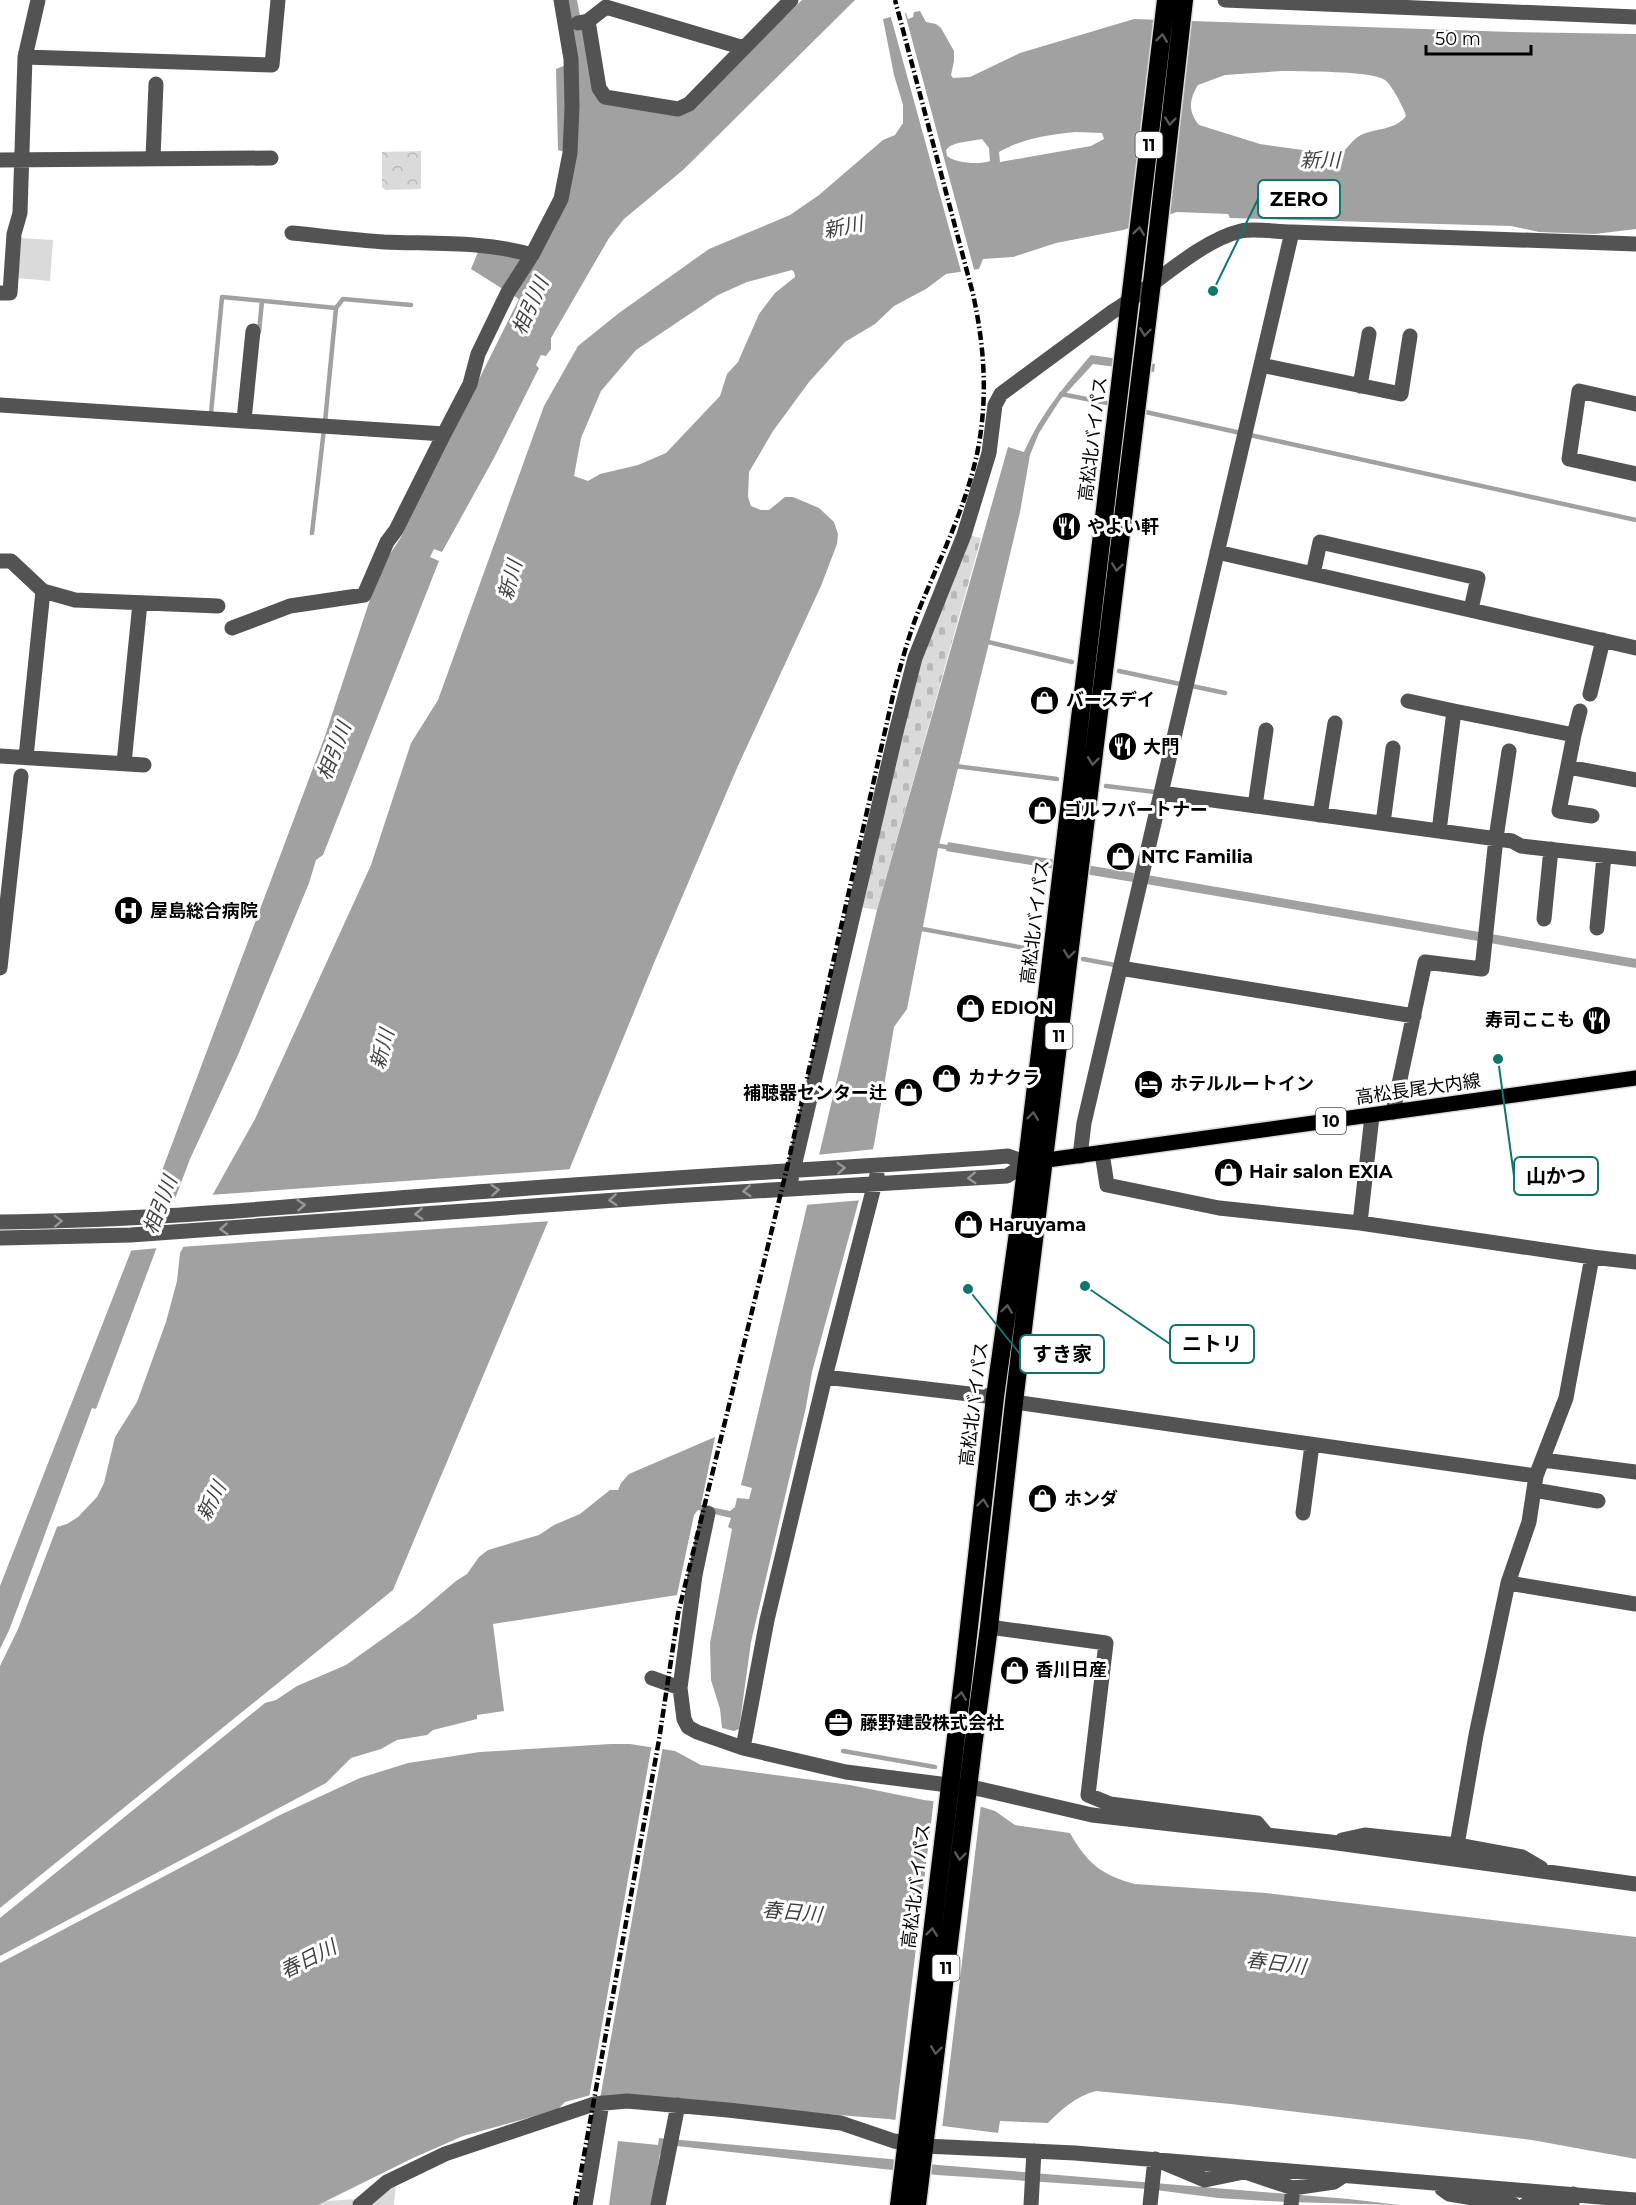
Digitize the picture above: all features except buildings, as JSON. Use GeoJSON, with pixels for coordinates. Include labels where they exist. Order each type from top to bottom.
{"type":"FeatureCollection","features":[{"type":"Feature","properties":{"kind":"highway","name":"高松北バイパス"},"geometry":{"type":"LineString","coordinates":[[899,2205],[914,2153],[968,1793],[989,1627],[1014,1402],[1035,1162],[1166,0]]}},
{"type":"Feature","properties":{"kind":"highway","name":"高松北バイパス"},"geometry":{"type":"LineString","coordinates":[[917,2205],[914,2153],[948,1791],[995,1397],[1020,1223],[1035,1162],[1152,280],[1184,0]]}},
{"type":"Feature","properties":{"kind":"highway"},"geometry":{"type":"LineString","coordinates":[[964,1671],[983,1674]]}},
{"type":"Feature","properties":{"kind":"main road","name":"高松長尾大内線"},"geometry":{"type":"LineString","coordinates":[[1035,1162],[1636,1078]]}},
{"type":"Feature","properties":{"kind":"street"},"geometry":{"type":"LineString","coordinates":[[0,292],[10,293],[14,234],[20,213],[25,57],[38,0]]}},
{"type":"Feature","properties":{"kind":"street"},"geometry":{"type":"LineString","coordinates":[[25,57],[272,65],[278,0]]}},
{"type":"Feature","properties":{"kind":"street"},"geometry":{"type":"LineString","coordinates":[[561,0],[577,23],[599,88],[605,97],[678,109],[689,105],[791,0]]}},
{"type":"Feature","properties":{"kind":"street"},"geometry":{"type":"LineString","coordinates":[[1225,0],[1636,17]]}},
{"type":"Feature","properties":{"kind":"street"},"geometry":{"type":"LineString","coordinates":[[577,23],[606,7],[744,48]]}},
{"type":"Feature","properties":{"kind":"street"},"geometry":{"type":"LineString","coordinates":[[232,628],[290,606],[364,595],[387,542],[396,530],[471,384],[478,354],[508,292],[561,200],[570,153],[571,63],[577,23]]}},
{"type":"Feature","properties":{"kind":"street"},"geometry":{"type":"LineString","coordinates":[[153,158],[156,84]]}},
{"type":"Feature","properties":{"kind":"street"},"geometry":{"type":"LineString","coordinates":[[0,160],[271,158]]}},
{"type":"Feature","properties":{"kind":"street"},"geometry":{"type":"LineString","coordinates":[[789,1188],[913,668],[964,535],[989,453],[996,405],[1001,394],[1152,280],[1221,238],[1243,231],[1636,244]]}},
{"type":"Feature","properties":{"kind":"street"},"geometry":{"type":"LineString","coordinates":[[1080,1156],[1084,1123],[1292,232]]}},
{"type":"Feature","properties":{"kind":"street"},"geometry":{"type":"LineString","coordinates":[[292,233],[385,242],[420,241],[468,245],[515,250],[530,257]]}},
{"type":"Feature","properties":{"kind":"street"},"geometry":{"type":"LineString","coordinates":[[244,420],[244,358],[253,331]]}},
{"type":"Feature","properties":{"kind":"street"},"geometry":{"type":"LineString","coordinates":[[1360,386],[1369,334]]}},
{"type":"Feature","properties":{"kind":"street"},"geometry":{"type":"LineString","coordinates":[[1261,365],[1401,394],[1410,336]]}},
{"type":"Feature","properties":{"kind":"street"},"geometry":{"type":"LineString","coordinates":[[1636,404],[1579,391],[1569,459],[1636,474]]}},
{"type":"Feature","properties":{"kind":"street"},"geometry":{"type":"LineString","coordinates":[[0,405],[444,434]]}},
{"type":"Feature","properties":{"kind":"street"},"geometry":{"type":"LineString","coordinates":[[1313,574],[1320,542],[1478,578],[1471,609]]}},
{"type":"Feature","properties":{"kind":"street"},"geometry":{"type":"LineString","coordinates":[[1217,552],[1636,648]]}},
{"type":"Feature","properties":{"kind":"street"},"geometry":{"type":"LineString","coordinates":[[0,561],[11,561],[43,591],[75,600],[218,606]]}},
{"type":"Feature","properties":{"kind":"street"},"geometry":{"type":"LineString","coordinates":[[26,757],[43,591]]}},
{"type":"Feature","properties":{"kind":"street"},"geometry":{"type":"LineString","coordinates":[[124,763],[140,603]]}},
{"type":"Feature","properties":{"kind":"street"},"geometry":{"type":"LineString","coordinates":[[1590,694],[1603,640]]}},
{"type":"Feature","properties":{"kind":"street"},"geometry":{"type":"LineString","coordinates":[[1408,701],[1574,735]]}},
{"type":"Feature","properties":{"kind":"street"},"geometry":{"type":"LineString","coordinates":[[1439,831],[1454,711]]}},
{"type":"Feature","properties":{"kind":"street"},"geometry":{"type":"LineString","coordinates":[[1580,711],[1559,812],[1592,816]]}},
{"type":"Feature","properties":{"kind":"street"},"geometry":{"type":"LineString","coordinates":[[1320,815],[1335,723]]}},
{"type":"Feature","properties":{"kind":"street"},"geometry":{"type":"LineString","coordinates":[[1255,806],[1266,730]]}},
{"type":"Feature","properties":{"kind":"street"},"geometry":{"type":"LineString","coordinates":[[1383,823],[1393,748]]}},
{"type":"Feature","properties":{"kind":"street"},"geometry":{"type":"LineString","coordinates":[[1393,1113],[1425,962],[1482,969],[1496,838],[1509,752]]}},
{"type":"Feature","properties":{"kind":"street"},"geometry":{"type":"LineString","coordinates":[[0,756],[144,765]]}},
{"type":"Feature","properties":{"kind":"street"},"geometry":{"type":"LineString","coordinates":[[1568,767],[1636,780]]}},
{"type":"Feature","properties":{"kind":"street"},"geometry":{"type":"LineString","coordinates":[[0,969],[21,776]]}},
{"type":"Feature","properties":{"kind":"street"},"geometry":{"type":"LineString","coordinates":[[1161,793],[1512,840],[1521,846],[1636,859]]}},
{"type":"Feature","properties":{"kind":"street"},"geometry":{"type":"LineString","coordinates":[[1544,919],[1551,849]]}},
{"type":"Feature","properties":{"kind":"street"},"geometry":{"type":"LineString","coordinates":[[1597,928],[1604,856]]}},
{"type":"Feature","properties":{"kind":"street"},"geometry":{"type":"LineString","coordinates":[[1120,968],[1414,1016]]}},
{"type":"Feature","properties":{"kind":"street"},"geometry":{"type":"LineString","coordinates":[[1360,1223],[1372,1116]]}},
{"type":"Feature","properties":{"kind":"street"},"geometry":{"type":"LineString","coordinates":[[1102,1154],[1107,1185],[1219,1208],[1360,1223],[1636,1262]]}},
{"type":"Feature","properties":{"kind":"street"},"geometry":{"type":"LineString","coordinates":[[0,1222],[138,1217],[677,1176],[793,1171],[1008,1156],[1035,1162]]}},
{"type":"Feature","properties":{"kind":"street"},"geometry":{"type":"LineString","coordinates":[[0,1238],[131,1236],[672,1196],[1007,1176],[1035,1162]]}},
{"type":"Feature","properties":{"kind":"street"},"geometry":{"type":"LineString","coordinates":[[744,1748],[766,1620],[875,1165]]}},
{"type":"Feature","properties":{"kind":"street"},"geometry":{"type":"LineString","coordinates":[[1457,1845],[1476,1735],[1508,1583],[1529,1522],[1535,1483],[1566,1398],[1592,1257]]}},
{"type":"Feature","properties":{"kind":"street"},"geometry":{"type":"LineString","coordinates":[[825,1377],[995,1397]]}},
{"type":"Feature","properties":{"kind":"street"},"geometry":{"type":"LineString","coordinates":[[1014,1402],[1312,1445],[1535,1483],[1598,1501]]}},
{"type":"Feature","properties":{"kind":"street"},"geometry":{"type":"LineString","coordinates":[[1303,1513],[1312,1445]]}},
{"type":"Feature","properties":{"kind":"street"},"geometry":{"type":"LineString","coordinates":[[1543,1460],[1636,1472]]}},
{"type":"Feature","properties":{"kind":"street"},"geometry":{"type":"LineString","coordinates":[[708,1513],[695,1575],[680,1688],[684,1719],[688,1727],[744,1748],[846,1772],[1092,1815],[1330,1842],[1636,1884]]}},
{"type":"Feature","properties":{"kind":"street"},"geometry":{"type":"LineString","coordinates":[[1508,1583],[1636,1604]]}},
{"type":"Feature","properties":{"kind":"street"},"geometry":{"type":"LineString","coordinates":[[989,1627],[1106,1643],[1088,1795],[1110,1804],[1257,1823],[1267,1835]]}},
{"type":"Feature","properties":{"kind":"street"},"geometry":{"type":"LineString","coordinates":[[652,1678],[680,1688]]}},
{"type":"Feature","properties":{"kind":"street"},"geometry":{"type":"LineString","coordinates":[[1330,1842],[1365,1835],[1457,1845],[1522,1857],[1549,1872]]}},
{"type":"Feature","properties":{"kind":"street"},"geometry":{"type":"LineString","coordinates":[[360,2205],[387,2182],[445,2154],[594,2104],[627,2101],[841,2123],[914,2153],[1034,2151],[1155,2159],[1245,2169],[1345,2175],[1576,2200]]}},
{"type":"Feature","properties":{"kind":"street"},"geometry":{"type":"LineString","coordinates":[[585,2205],[602,2103]]}},
{"type":"Feature","properties":{"kind":"street"},"geometry":{"type":"LineString","coordinates":[[658,2205],[678,2105]]}},
{"type":"Feature","properties":{"kind":"street"},"geometry":{"type":"LineString","coordinates":[[1031,2205],[1034,2151]]}},
{"type":"Feature","properties":{"kind":"street"},"geometry":{"type":"LineString","coordinates":[[1152,2192],[1155,2159]]}},
{"type":"Feature","properties":{"kind":"street"},"geometry":{"type":"LineString","coordinates":[[1245,2169],[1293,2188],[1334,2182],[1345,2175]]}},
{"type":"Feature","properties":{"kind":"street"},"geometry":{"type":"LineString","coordinates":[[1435,2184],[1449,2194],[1514,2205]]}},
{"type":"Feature","properties":{"kind":"street"},"geometry":{"type":"LineString","coordinates":[[1291,2205],[1293,2188]]}},
{"type":"Feature","properties":{"kind":"street"},"geometry":{"type":"LineString","coordinates":[[1525,2205],[1576,2200],[1636,2200]]}},
{"type":"Feature","properties":{"kind":"green space"},"geometry":{"type":"Polygon","coordinates":[[[421,151],[421,189],[385,190],[382,187],[382,152],[421,151]]]}},
{"type":"Feature","properties":{"kind":"green space"},"geometry":{"type":"Polygon","coordinates":[[[21,238],[53,240],[50,281],[17,278],[21,238]]]}},
{"type":"Feature","properties":{"kind":"green space"},"geometry":{"type":"Polygon","coordinates":[[[969,535],[981,538],[877,910],[860,907],[921,659],[969,535]]]}},
{"type":"Feature","properties":{"kind":"green space"},"geometry":{"type":"Polygon","coordinates":[[[396,2182],[394,2205],[318,2205],[325,2201],[359,2199],[396,2182]]]}},
{"type":"Feature","properties":{"kind":"water","name":"相引川"},"geometry":{"type":"Polygon","coordinates":[[[566,0],[577,0],[594,90],[694,104],[802,0],[855,0],[683,170],[624,219],[609,238],[551,338],[551,349],[546,356],[541,355],[536,365],[539,368],[494,458],[442,552],[434,549],[430,557],[439,561],[323,855],[316,860],[309,883],[238,1055],[190,1159],[96,1409],[92,1408],[10,1628],[0,1649],[0,1586],[151,1200],[325,736],[380,569],[403,533],[519,299],[471,269],[478,252],[518,254],[532,262],[574,154],[558,150],[556,69],[576,61],[566,0]]]}},
{"type":"Feature","properties":{"kind":"water","name":"新川"},"geometry":{"type":"Polygon","coordinates":[[[920,11],[926,22],[936,24],[941,28],[954,51],[951,75],[953,78],[970,77],[1020,53],[1134,19],[1636,34],[1636,229],[1595,234],[1539,232],[1511,226],[1230,218],[1228,214],[1177,212],[1123,230],[1056,243],[1013,257],[983,259],[979,269],[946,274],[926,289],[894,306],[875,324],[845,342],[809,382],[773,431],[749,472],[748,497],[751,506],[761,510],[769,510],[785,497],[793,497],[819,508],[834,522],[838,534],[837,544],[821,586],[737,768],[654,963],[393,1590],[0,1908],[0,1666],[18,1629],[57,1527],[78,1517],[97,1497],[104,1483],[115,1437],[137,1402],[166,1322],[177,1281],[180,1253],[255,1119],[371,865],[411,743],[438,700],[544,406],[578,346],[619,313],[709,249],[790,215],[819,195],[883,140],[895,135],[903,123],[903,105],[894,75],[883,19],[906,13],[908,19],[913,17],[914,12],[920,11]],[[1282,71],[1225,75],[1198,85],[1191,105],[1195,120],[1199,125],[1260,144],[1339,155],[1361,135],[1397,124],[1406,116],[1391,86],[1385,80],[1377,77],[1351,73],[1282,71]],[[1076,132],[1017,143],[999,152],[1000,162],[1091,146],[1104,139],[1102,133],[1076,132]],[[982,139],[958,143],[946,150],[947,156],[967,163],[990,161],[989,148],[982,139]],[[792,270],[747,282],[718,295],[636,350],[601,391],[581,438],[574,476],[588,481],[600,474],[638,465],[666,453],[720,396],[727,374],[738,362],[759,314],[775,293],[795,277],[792,270]]]}},
{"type":"Feature","properties":{"kind":"water"},"geometry":{"type":"Polygon","coordinates":[[[1091,355],[1155,364],[1154,372],[1093,364],[1060,400],[1039,433],[1030,455],[1020,512],[938,849],[907,1009],[894,1027],[874,1145],[812,1372],[806,1407],[751,1642],[739,1729],[734,1731],[722,1728],[720,1709],[711,1680],[710,1643],[732,1529],[728,1527],[731,1518],[698,1510],[694,1515],[677,1595],[493,1624],[504,1711],[477,1715],[477,1719],[433,1730],[427,1735],[397,1740],[381,1749],[351,1758],[326,1783],[0,1956],[0,1918],[265,1703],[276,1700],[297,1686],[346,1665],[416,1615],[467,1574],[479,1557],[488,1550],[539,1535],[554,1525],[580,1514],[610,1490],[618,1490],[629,1474],[715,1437],[701,1505],[730,1511],[735,1507],[737,1498],[749,1499],[752,1488],[741,1485],[877,910],[1008,447],[1024,452],[1046,412],[1091,355]]]}},
{"type":"Feature","properties":{"kind":"water"},"geometry":{"type":"Polygon","coordinates":[[[948,842],[1134,873],[1133,882],[946,851],[948,842]]]}},
{"type":"Feature","properties":{"kind":"water"},"geometry":{"type":"Polygon","coordinates":[[[1147,875],[1636,959],[1636,968],[1146,884],[1147,875]]]}},
{"type":"Feature","properties":{"kind":"water","name":"春日川"},"geometry":{"type":"Polygon","coordinates":[[[630,1744],[675,1751],[701,1765],[850,1785],[924,1800],[982,1807],[995,1811],[1015,1825],[1070,1833],[1096,1866],[1104,1872],[1135,1884],[1266,1893],[1636,1937],[1636,2159],[1532,2140],[1231,2104],[1096,2091],[1064,2108],[1048,2123],[1000,2121],[998,2133],[888,2119],[591,2095],[565,2102],[557,2110],[463,2136],[318,2205],[0,2205],[0,1963],[280,1815],[360,1778],[408,1763],[480,1752],[630,1744]]]}},
{"type":"Feature","properties":{"kind":"water"},"geometry":{"type":"Polygon","coordinates":[[[659,2138],[1400,2205],[1218,2198],[1148,2189],[937,2175],[677,2146],[660,2154],[652,2205],[609,2205],[618,2141],[658,2145],[659,2138]]]}},
{"type":"Feature","properties":{"kind":"pier"},"geometry":{"type":"Polygon","coordinates":[[[904,10],[975,273],[962,275],[890,14],[904,10]]]}},
{"type":"Feature","properties":{"kind":"pier"},"geometry":{"type":"Polygon","coordinates":[[[876,1149],[863,1200],[804,1205],[816,1155],[876,1149]]]}},
{"type":"Feature","properties":{"kind":"pier"},"geometry":{"type":"Polygon","coordinates":[[[573,1169],[552,1221],[180,1247],[209,1195],[573,1169]]]}},
{"type":"Feature","properties":{"kind":"pier"},"geometry":{"type":"Polygon","coordinates":[[[179,1197],[159,1248],[126,1251],[148,1199],[179,1197]]]}},
{"type":"Feature","properties":{"kind":"pier"},"geometry":{"type":"Polygon","coordinates":[[[652,1744],[663,1746],[600,2099],[589,2098],[652,1744]]]}},
{"type":"Feature","properties":{"kind":"pier"},"geometry":{"type":"Polygon","coordinates":[[[934,1798],[981,1804],[942,2129],[895,2123],[934,1798]]]}},
{"type":"Feature","properties":{"kind":"waterway"},"geometry":{"type":"LineString","coordinates":[[211,413],[222,297],[336,308]]}},
{"type":"Feature","properties":{"kind":"waterway"},"geometry":{"type":"LineString","coordinates":[[325,422],[336,308],[343,299],[411,305]]}},
{"type":"Feature","properties":{"kind":"waterway"},"geometry":{"type":"LineString","coordinates":[[259,332],[262,301]]}},
{"type":"Feature","properties":{"kind":"waterway"},"geometry":{"type":"LineString","coordinates":[[1060,396],[1061,394],[1112,404]]}},
{"type":"Feature","properties":{"kind":"waterway"},"geometry":{"type":"LineString","coordinates":[[1141,411],[1636,520]]}},
{"type":"Feature","properties":{"kind":"waterway"},"geometry":{"type":"LineString","coordinates":[[312,533],[324,429]]}},
{"type":"Feature","properties":{"kind":"waterway"},"geometry":{"type":"LineString","coordinates":[[984,641],[1072,662]]}},
{"type":"Feature","properties":{"kind":"waterway"},"geometry":{"type":"LineString","coordinates":[[1119,671],[1180,684]]}},
{"type":"Feature","properties":{"kind":"waterway"},"geometry":{"type":"LineString","coordinates":[[1192,686],[1225,693]]}},
{"type":"Feature","properties":{"kind":"waterway"},"geometry":{"type":"LineString","coordinates":[[955,766],[1057,779]]}},
{"type":"Feature","properties":{"kind":"waterway"},"geometry":{"type":"LineString","coordinates":[[1106,786],[1155,792]]}},
{"type":"Feature","properties":{"kind":"waterway"},"geometry":{"type":"LineString","coordinates":[[934,845],[952,848]]}},
{"type":"Feature","properties":{"kind":"waterway"},"geometry":{"type":"LineString","coordinates":[[917,928],[1035,950]]}},
{"type":"Feature","properties":{"kind":"waterway"},"geometry":{"type":"LineString","coordinates":[[1083,959],[1115,965]]}},
{"type":"Feature","properties":{"kind":"waterway"},"geometry":{"type":"LineString","coordinates":[[843,1751],[935,1767]]}},
{"type":"Feature","properties":{"kind":"railway"},"geometry":{"type":"LineString","coordinates":[[575,2205],[659,1740],[678,1614],[786,1172],[894,691],[914,622],[964,500],[981,430],[984,379],[982,345],[973,294],[895,0]]}},
{"type":"Feature","properties":{"kind":"place","name":"ZERO"},"geometry":{"type":"Point","coordinates":[1213,291]}},
{"type":"Feature","properties":{"kind":"place","name":"やよい軒"},"geometry":{"type":"Point","coordinates":[1066,527]}},
{"type":"Feature","properties":{"kind":"place","name":"バースデイ"},"geometry":{"type":"Point","coordinates":[1045,700]}},
{"type":"Feature","properties":{"kind":"place","name":"大門"},"geometry":{"type":"Point","coordinates":[1122,747]}},
{"type":"Feature","properties":{"kind":"place","name":"ゴルフパートナー"},"geometry":{"type":"Point","coordinates":[1043,810]}},
{"type":"Feature","properties":{"kind":"place","name":"NTC Familia"},"geometry":{"type":"Point","coordinates":[1120,857]}},
{"type":"Feature","properties":{"kind":"place","name":"屋島総合病院"},"geometry":{"type":"Point","coordinates":[129,911]}},
{"type":"Feature","properties":{"kind":"place","name":"EDION"},"geometry":{"type":"Point","coordinates":[970,1008]}},
{"type":"Feature","properties":{"kind":"place","name":"寿司ここも"},"geometry":{"type":"Point","coordinates":[1596,1020]}},
{"type":"Feature","properties":{"kind":"place","name":"山かつ"},"geometry":{"type":"Point","coordinates":[1498,1059]}},
{"type":"Feature","properties":{"kind":"place","name":"カナクラ"},"geometry":{"type":"Point","coordinates":[947,1078]}},
{"type":"Feature","properties":{"kind":"place","name":"ホテルルートイン"},"geometry":{"type":"Point","coordinates":[1149,1084]}},
{"type":"Feature","properties":{"kind":"place","name":"補聴器センター辻"},"geometry":{"type":"Point","coordinates":[908,1093]}},
{"type":"Feature","properties":{"kind":"place","name":"Hair salon EXIA"},"geometry":{"type":"Point","coordinates":[1228,1172]}},
{"type":"Feature","properties":{"kind":"place","name":"Haruyama"},"geometry":{"type":"Point","coordinates":[968,1225]}},
{"type":"Feature","properties":{"kind":"place","name":"ニトリ"},"geometry":{"type":"Point","coordinates":[1085,1286]}},
{"type":"Feature","properties":{"kind":"place","name":"すき家"},"geometry":{"type":"Point","coordinates":[968,1289]}},
{"type":"Feature","properties":{"kind":"place","name":"ホンダ"},"geometry":{"type":"Point","coordinates":[1043,1499]}},
{"type":"Feature","properties":{"kind":"place","name":"香川日産"},"geometry":{"type":"Point","coordinates":[1014,1670]}},
{"type":"Feature","properties":{"kind":"place","name":"藤野建設株式会社"},"geometry":{"type":"Point","coordinates":[839,1723]}}]}
